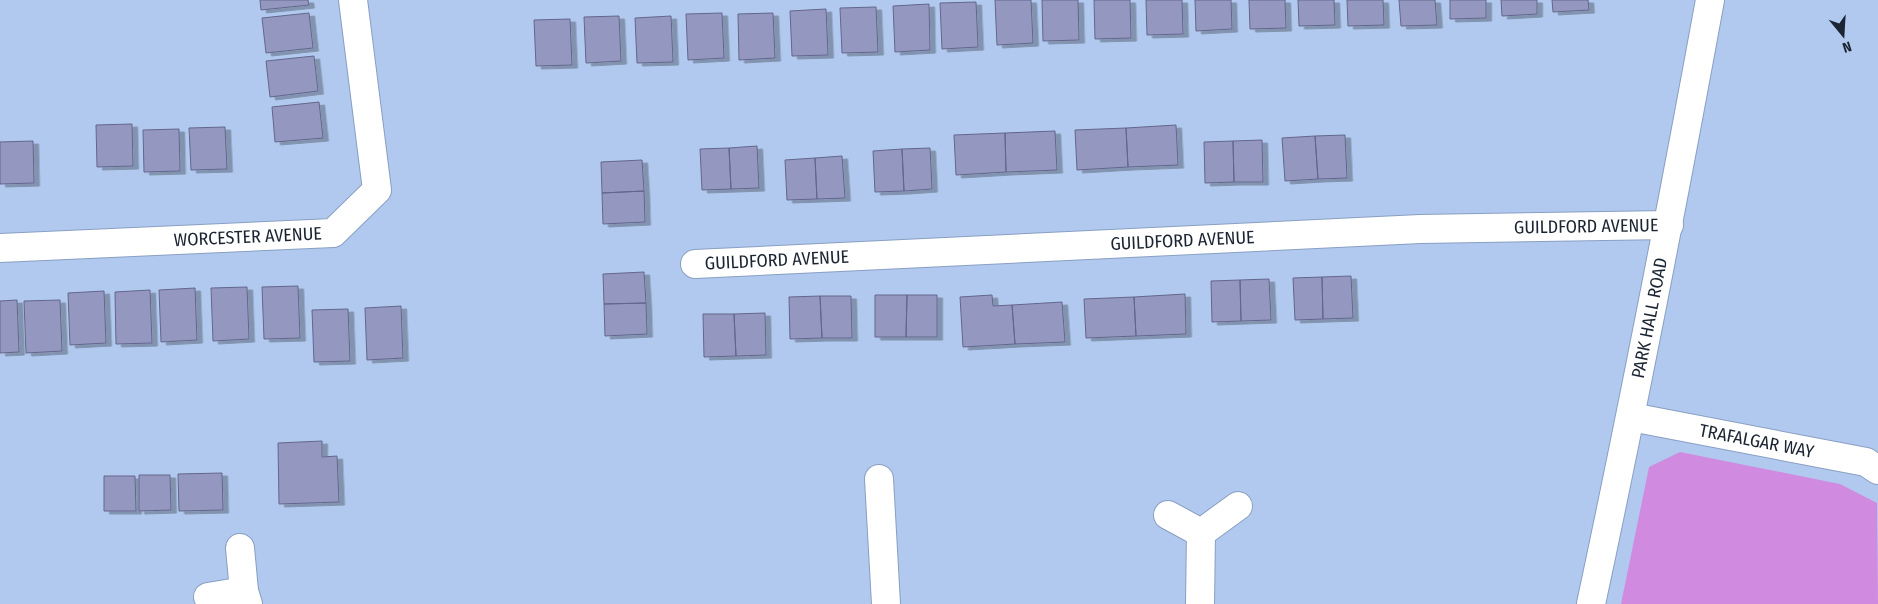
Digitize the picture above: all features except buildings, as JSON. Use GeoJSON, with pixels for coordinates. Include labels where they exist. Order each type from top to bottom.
{"type":"FeatureCollection","features":[{"type":"Feature","properties":{"kind":"street","name":"WORCESTER AVENUE"},"geometry":{"type":"LineString","coordinates":[[0,248],[334,233],[377,190],[353,0]]}},
{"type":"Feature","properties":{"kind":"street","name":"PARK HALL ROAD"},"geometry":{"type":"LineString","coordinates":[[1591,604],[1631,418],[1710,0]]}},
{"type":"Feature","properties":{"kind":"street","name":"GUILDFORD AVENUE"},"geometry":{"type":"LineString","coordinates":[[695,264],[1410,230],[1669,225]]}},
{"type":"Feature","properties":{"kind":"street","name":"TRAFALGAR WAY"},"geometry":{"type":"LineString","coordinates":[[1631,418],[1866,462],[1878,470]]}},
{"type":"Feature","properties":{"kind":"street"},"geometry":{"type":"LineString","coordinates":[[879,479],[886,604]]}},
{"type":"Feature","properties":{"kind":"street"},"geometry":{"type":"LineString","coordinates":[[1201,533],[1238,506]]}},
{"type":"Feature","properties":{"kind":"street"},"geometry":{"type":"LineString","coordinates":[[1168,515],[1201,533]]}},
{"type":"Feature","properties":{"kind":"street"},"geometry":{"type":"LineString","coordinates":[[1200,604],[1201,533]]}},
{"type":"Feature","properties":{"kind":"street"},"geometry":{"type":"LineString","coordinates":[[208,597],[246,597],[240,548]]}},
{"type":"Feature","properties":{"kind":"shaded area"},"geometry":{"type":"Polygon","coordinates":[[[1680,452],[1840,484],[1877,503],[1878,604],[1621,604],[1649,467],[1680,452]]]}}]}
